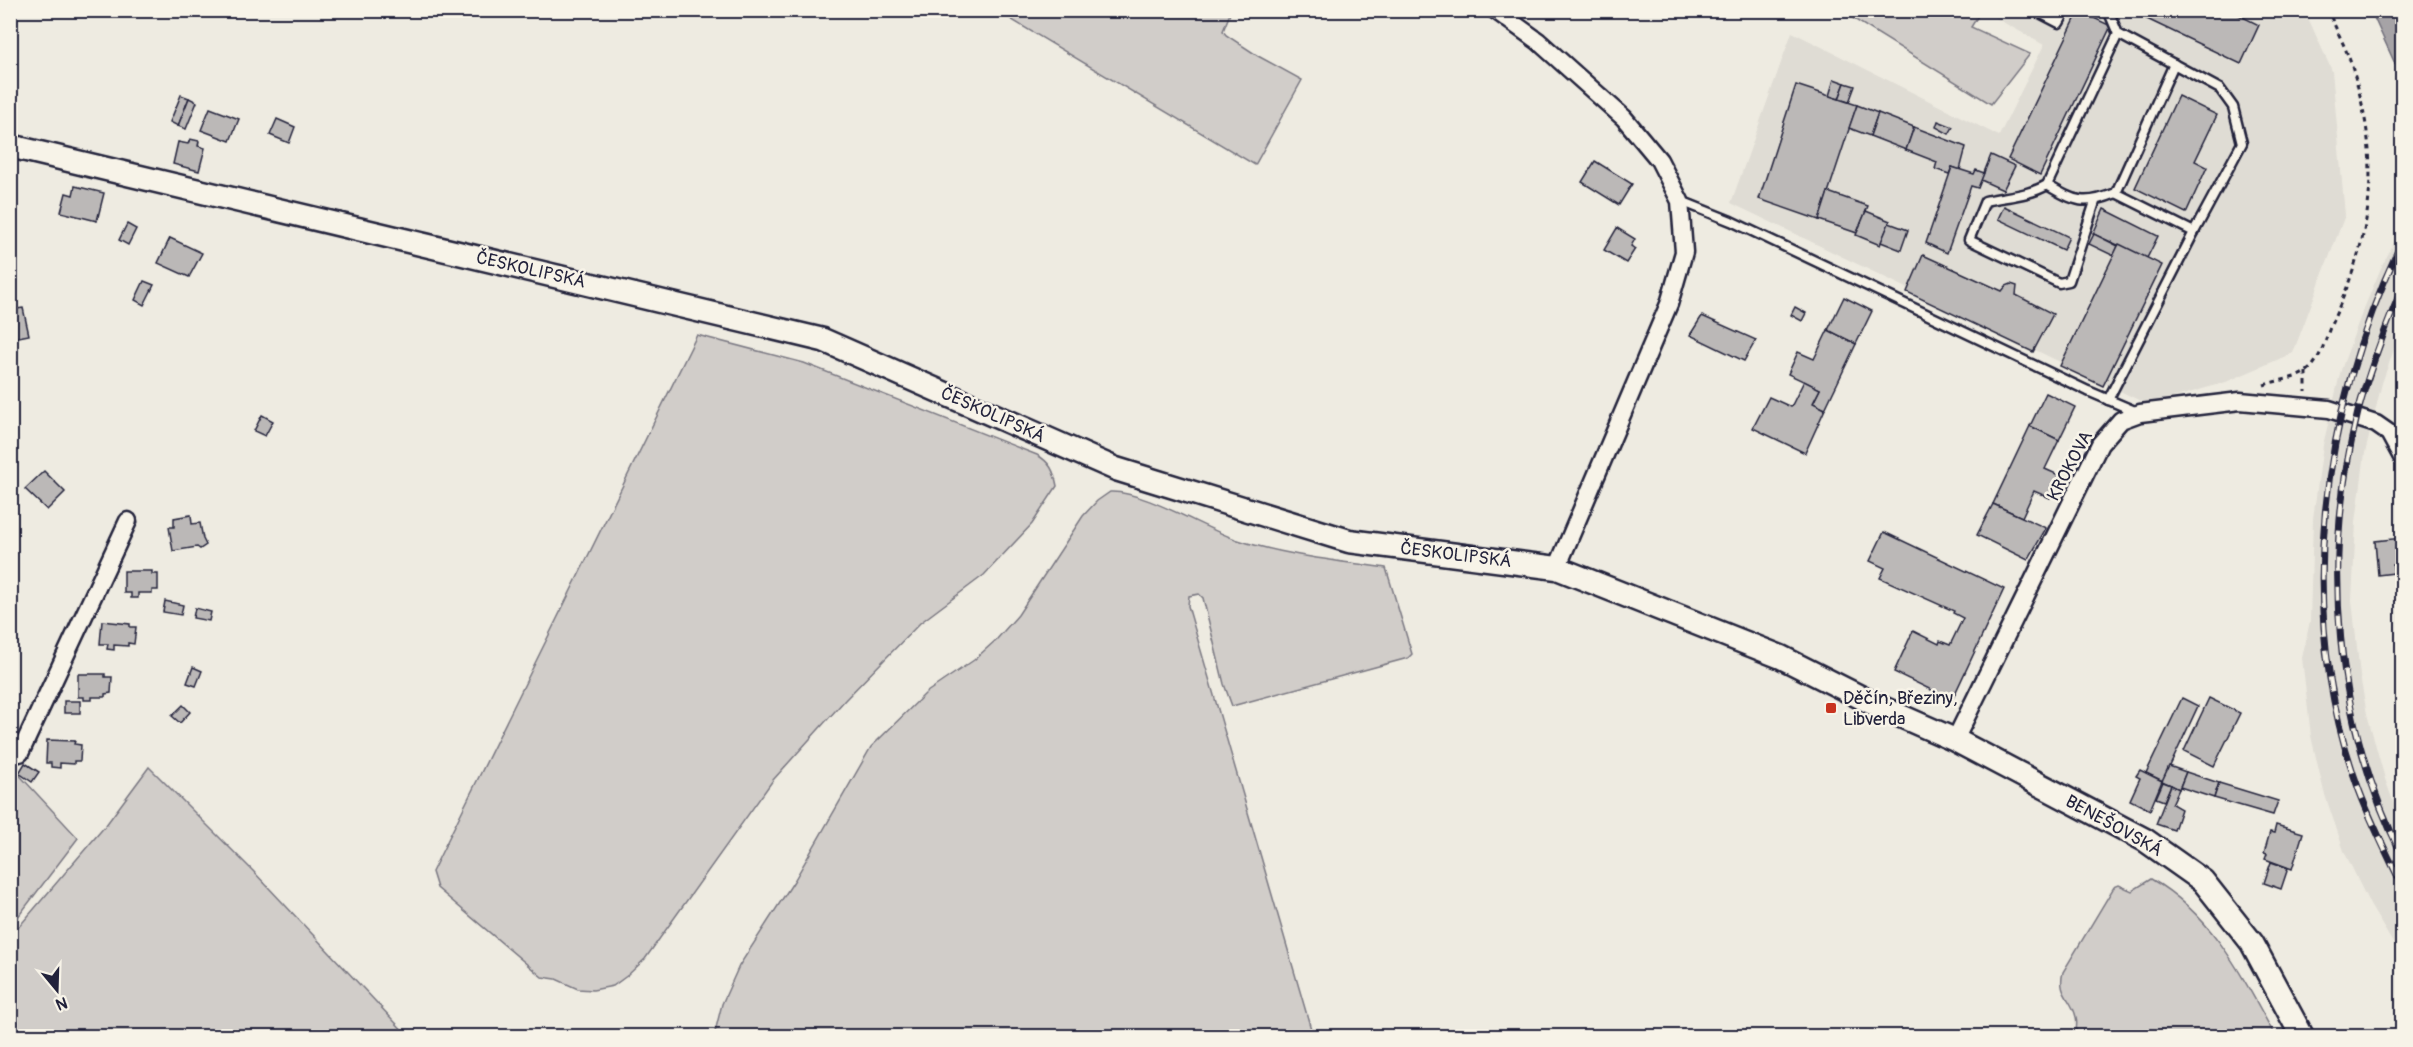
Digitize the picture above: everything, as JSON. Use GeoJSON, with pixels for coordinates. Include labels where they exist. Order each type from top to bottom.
{"type":"FeatureCollection","features":[{"type":"Feature","properties":{"kind":"main road","name":"ČESKOLIPSKÁ"},"geometry":{"type":"LineString","coordinates":[[10,146],[823,340],[1116,468],[1349,541],[1557,568],[1781,657],[1878,706],[1954,740]]}},
{"type":"Feature","properties":{"kind":"main road","name":"BENEŠOVSKÁ"},"geometry":{"type":"LineString","coordinates":[[1954,740],[2145,840],[2203,881],[2252,944],[2302,1036]]}},
{"type":"Feature","properties":{"kind":"street"},"geometry":{"type":"LineString","coordinates":[[1495,10],[1538,41],[1624,118],[1659,160],[1680,201],[1684,252],[1669,303],[1557,568]]}},
{"type":"Feature","properties":{"kind":"street","name":"KROKOVA"},"geometry":{"type":"LineString","coordinates":[[1954,740],[2100,444],[2121,420],[2140,413],[2240,401],[2329,409],[2376,423],[2389,433],[2403,458]]}},
{"type":"Feature","properties":{"kind":"street"},"geometry":{"type":"LineString","coordinates":[[10,744],[20,753],[128,521]]}},
{"type":"Feature","properties":{"kind":"lane"},"geometry":{"type":"LineString","coordinates":[[2034,10],[2059,23],[2066,10]]}},
{"type":"Feature","properties":{"kind":"lane"},"geometry":{"type":"LineString","coordinates":[[2108,10],[2118,34],[2220,89],[2232,107],[2242,143],[2108,400]]}},
{"type":"Feature","properties":{"kind":"lane"},"geometry":{"type":"LineString","coordinates":[[2095,202],[2069,281],[2059,283],[1969,240],[1985,201],[2032,194],[2047,185],[2118,34]]}},
{"type":"Feature","properties":{"kind":"lane"},"geometry":{"type":"LineString","coordinates":[[2047,185],[2071,199],[2095,202],[2116,193],[2174,64]]}},
{"type":"Feature","properties":{"kind":"lane"},"geometry":{"type":"LineString","coordinates":[[2116,193],[2194,232]]}},
{"type":"Feature","properties":{"kind":"lane"},"geometry":{"type":"LineString","coordinates":[[1680,201],[1731,220],[2108,400],[2140,413]]}},
{"type":"Feature","properties":{"kind":"path"},"geometry":{"type":"LineString","coordinates":[[2240,401],[2252,391],[2272,382],[2306,372],[2315,362],[2346,292],[2367,227],[2371,163],[2369,134],[2353,68],[2328,10]]}},
{"type":"Feature","properties":{"kind":"shaded area"},"geometry":{"type":"Polygon","coordinates":[[[997,11],[1231,11],[1223,31],[1226,35],[1302,80],[1255,165],[997,11]]]}},
{"type":"Feature","properties":{"kind":"shaded area"},"geometry":{"type":"Polygon","coordinates":[[[1841,11],[1981,11],[1971,27],[2030,54],[1991,104],[1841,11]]]}},
{"type":"Feature","properties":{"kind":"shaded area"},"geometry":{"type":"Polygon","coordinates":[[[1995,11],[2305,11],[2332,71],[2345,215],[2293,353],[2226,382],[2149,405],[1731,203],[1792,32],[1999,136],[2044,45],[1992,16],[1995,11]]]}},
{"type":"Feature","properties":{"kind":"shaded area"},"geometry":{"type":"Polygon","coordinates":[[[2371,11],[2402,11],[2402,79],[2371,11]]]}},
{"type":"Feature","properties":{"kind":"shaded area"},"geometry":{"type":"Polygon","coordinates":[[[2402,227],[2402,327],[2382,383],[2365,453],[2356,522],[2352,600],[2360,676],[2367,714],[2385,779],[2402,826],[2402,958],[2370,905],[2344,851],[2324,792],[2311,736],[2302,658],[2310,621],[2313,519],[2323,445],[2341,370],[2381,268],[2402,227]]]}},
{"type":"Feature","properties":{"kind":"shaded area"},"geometry":{"type":"Polygon","coordinates":[[[697,335],[804,363],[1037,455],[1051,467],[1057,486],[1032,524],[984,575],[920,623],[845,700],[773,780],[645,959],[613,986],[593,990],[578,989],[556,979],[542,977],[437,888],[432,872],[697,335]]]}},
{"type":"Feature","properties":{"kind":"shaded area"},"geometry":{"type":"Polygon","coordinates":[[[1110,492],[1123,493],[1156,503],[1224,535],[1255,545],[1311,557],[1386,568],[1412,654],[1408,658],[1232,706],[1224,684],[1203,598],[1199,594],[1189,596],[1188,606],[1313,1036],[714,1036],[722,1004],[739,966],[794,881],[871,747],[927,692],[974,660],[997,639],[1018,615],[1083,516],[1097,501],[1110,492]]]}},
{"type":"Feature","properties":{"kind":"shaded area"},"geometry":{"type":"Polygon","coordinates":[[[11,766],[78,838],[11,926],[11,766]]]}},
{"type":"Feature","properties":{"kind":"shaded area"},"geometry":{"type":"Polygon","coordinates":[[[149,767],[253,871],[408,1036],[11,1036],[11,936],[106,825],[149,767]]]}},
{"type":"Feature","properties":{"kind":"shaded area"},"geometry":{"type":"Polygon","coordinates":[[[2151,879],[2173,893],[2209,928],[2238,970],[2275,1036],[2077,1036],[2076,1017],[2063,991],[2063,972],[2114,887],[2119,885],[2132,891],[2151,879]]]}},
{"type":"Feature","properties":{"kind":"building"},"geometry":{"type":"Polygon","coordinates":[[[2128,10],[2229,10],[2259,25],[2241,64],[2128,10]]]}},
{"type":"Feature","properties":{"kind":"building"},"geometry":{"type":"Polygon","coordinates":[[[2079,11],[2111,26],[2040,175],[2008,159],[2079,11]]]}},
{"type":"Feature","properties":{"kind":"building"},"geometry":{"type":"Polygon","coordinates":[[[1834,79],[1845,83],[1839,99],[1829,96],[1834,79]]]}},
{"type":"Feature","properties":{"kind":"building"},"geometry":{"type":"Polygon","coordinates":[[[1845,83],[1855,86],[1849,102],[1839,99],[1845,83]]]}},
{"type":"Feature","properties":{"kind":"building"},"geometry":{"type":"Polygon","coordinates":[[[1796,85],[1857,105],[1819,220],[1759,199],[1796,85]]]}},
{"type":"Feature","properties":{"kind":"building"},"geometry":{"type":"Polygon","coordinates":[[[181,95],[189,98],[178,126],[170,122],[181,95]]]}},
{"type":"Feature","properties":{"kind":"building"},"geometry":{"type":"Polygon","coordinates":[[[2178,96],[2217,115],[2195,161],[2207,167],[2186,213],[2135,188],[2178,96]]]}},
{"type":"Feature","properties":{"kind":"building"},"geometry":{"type":"Polygon","coordinates":[[[189,98],[197,102],[186,129],[178,126],[189,98]]]}},
{"type":"Feature","properties":{"kind":"building"},"geometry":{"type":"Polygon","coordinates":[[[1857,105],[1878,113],[1870,136],[1849,128],[1857,105]]]}},
{"type":"Feature","properties":{"kind":"building"},"geometry":{"type":"Polygon","coordinates":[[[210,108],[239,119],[230,141],[201,130],[210,108]]]}},
{"type":"Feature","properties":{"kind":"building"},"geometry":{"type":"Polygon","coordinates":[[[1878,113],[1914,127],[1906,150],[1870,136],[1878,113]]]}},
{"type":"Feature","properties":{"kind":"building"},"geometry":{"type":"Polygon","coordinates":[[[277,119],[295,127],[289,143],[270,135],[277,119]]]}},
{"type":"Feature","properties":{"kind":"building"},"geometry":{"type":"Polygon","coordinates":[[[1938,121],[1953,127],[1949,134],[1936,127],[1938,121]]]}},
{"type":"Feature","properties":{"kind":"building"},"geometry":{"type":"Polygon","coordinates":[[[1914,127],[1966,147],[1960,170],[1952,167],[1949,174],[1935,169],[1937,162],[1906,150],[1914,127]]]}},
{"type":"Feature","properties":{"kind":"building"},"geometry":{"type":"Polygon","coordinates":[[[190,139],[199,141],[198,146],[205,148],[199,171],[173,164],[178,142],[188,144],[190,139]]]}},
{"type":"Feature","properties":{"kind":"building"},"geometry":{"type":"Polygon","coordinates":[[[1991,155],[2015,166],[2003,190],[1981,180],[1991,155]]]}},
{"type":"Feature","properties":{"kind":"building"},"geometry":{"type":"Polygon","coordinates":[[[1595,161],[1632,184],[1619,205],[1582,182],[1595,161]]]}},
{"type":"Feature","properties":{"kind":"building"},"geometry":{"type":"Polygon","coordinates":[[[1952,167],[1974,174],[1976,170],[1984,173],[1978,188],[1971,186],[1947,253],[1926,243],[1952,167]]]}},
{"type":"Feature","properties":{"kind":"building"},"geometry":{"type":"Polygon","coordinates":[[[75,186],[104,193],[97,221],[61,212],[66,193],[73,195],[75,186]]]}},
{"type":"Feature","properties":{"kind":"building"},"geometry":{"type":"Polygon","coordinates":[[[1828,192],[1868,206],[1857,233],[1819,220],[1828,192]]]}},
{"type":"Feature","properties":{"kind":"building"},"geometry":{"type":"Polygon","coordinates":[[[2004,206],[2069,237],[2063,250],[1998,219],[2004,206]]]}},
{"type":"Feature","properties":{"kind":"building"},"geometry":{"type":"Polygon","coordinates":[[[2104,209],[2158,236],[2147,258],[2093,234],[2104,209]]]}},
{"type":"Feature","properties":{"kind":"building"},"geometry":{"type":"Polygon","coordinates":[[[1866,211],[1890,221],[1880,245],[1856,235],[1866,211]]]}},
{"type":"Feature","properties":{"kind":"building"},"geometry":{"type":"Polygon","coordinates":[[[1889,223],[1908,230],[1901,250],[1881,242],[1889,223]]]}},
{"type":"Feature","properties":{"kind":"building"},"geometry":{"type":"Polygon","coordinates":[[[127,224],[136,229],[128,245],[119,240],[127,224]]]}},
{"type":"Feature","properties":{"kind":"building"},"geometry":{"type":"Polygon","coordinates":[[[1617,228],[1635,239],[1631,246],[1635,249],[1626,263],[1604,250],[1617,228]]]}},
{"type":"Feature","properties":{"kind":"building"},"geometry":{"type":"Polygon","coordinates":[[[2094,234],[2118,246],[2114,256],[2089,244],[2094,234]]]}},
{"type":"Feature","properties":{"kind":"building"},"geometry":{"type":"Polygon","coordinates":[[[170,238],[202,253],[189,277],[158,263],[170,238]]]}},
{"type":"Feature","properties":{"kind":"building"},"geometry":{"type":"Polygon","coordinates":[[[2119,244],[2162,265],[2103,386],[2060,366],[2119,244]]]}},
{"type":"Feature","properties":{"kind":"building"},"geometry":{"type":"Polygon","coordinates":[[[1923,255],[2002,291],[2011,284],[2017,286],[2016,295],[2053,314],[2033,352],[1907,292],[1923,255]]]}},
{"type":"Feature","properties":{"kind":"building"},"geometry":{"type":"Polygon","coordinates":[[[144,281],[154,285],[144,305],[135,300],[144,281]]]}},
{"type":"Feature","properties":{"kind":"building"},"geometry":{"type":"Polygon","coordinates":[[[1844,297],[1872,311],[1856,344],[1828,330],[1844,297]]]}},
{"type":"Feature","properties":{"kind":"building"},"geometry":{"type":"Polygon","coordinates":[[[1795,307],[1806,313],[1802,321],[1791,315],[1795,307]]]}},
{"type":"Feature","properties":{"kind":"building"},"geometry":{"type":"Polygon","coordinates":[[[23,308],[29,335],[13,338],[10,310],[23,308]]]}},
{"type":"Feature","properties":{"kind":"building"},"geometry":{"type":"Polygon","coordinates":[[[1702,316],[1756,340],[1744,361],[1690,335],[1702,316]]]}},
{"type":"Feature","properties":{"kind":"building"},"geometry":{"type":"Polygon","coordinates":[[[1828,330],[1856,344],[1825,409],[1813,403],[1820,389],[1788,374],[1798,352],[1814,359],[1828,330]]]}},
{"type":"Feature","properties":{"kind":"building"},"geometry":{"type":"Polygon","coordinates":[[[1804,381],[1820,389],[1813,403],[1825,409],[1805,453],[1753,428],[1769,397],[1791,407],[1804,381]]]}},
{"type":"Feature","properties":{"kind":"building"},"geometry":{"type":"Polygon","coordinates":[[[2046,393],[2075,407],[2059,440],[2030,426],[2046,393]]]}},
{"type":"Feature","properties":{"kind":"building"},"geometry":{"type":"Polygon","coordinates":[[[262,415],[273,421],[265,436],[254,431],[262,415]]]}},
{"type":"Feature","properties":{"kind":"building"},"geometry":{"type":"Polygon","coordinates":[[[2030,426],[2059,440],[2045,469],[2061,476],[2050,498],[2034,491],[2022,517],[1993,504],[2030,426]]]}},
{"type":"Feature","properties":{"kind":"building"},"geometry":{"type":"Polygon","coordinates":[[[44,471],[65,492],[47,510],[25,489],[44,471]]]}},
{"type":"Feature","properties":{"kind":"building"},"geometry":{"type":"Polygon","coordinates":[[[1993,504],[2046,528],[2028,560],[1977,535],[1993,504]]]}},
{"type":"Feature","properties":{"kind":"building"},"geometry":{"type":"Polygon","coordinates":[[[191,515],[192,524],[200,523],[206,545],[200,549],[197,547],[173,551],[169,527],[174,527],[174,518],[191,515]]]}},
{"type":"Feature","properties":{"kind":"building"},"geometry":{"type":"Polygon","coordinates":[[[1884,532],[2004,589],[1952,700],[1894,672],[1913,631],[1939,644],[1940,641],[1950,645],[1963,618],[1953,613],[1954,611],[1880,578],[1885,568],[1870,561],[1884,532]]]}},
{"type":"Feature","properties":{"kind":"building"},"geometry":{"type":"Polygon","coordinates":[[[2402,538],[2402,564],[2393,565],[2394,573],[2378,575],[2375,541],[2402,538]]]}},
{"type":"Feature","properties":{"kind":"building"},"geometry":{"type":"Polygon","coordinates":[[[124,571],[152,571],[152,574],[158,574],[158,590],[152,590],[152,593],[138,593],[138,598],[131,598],[131,593],[124,593],[124,571]]]}},
{"type":"Feature","properties":{"kind":"building"},"geometry":{"type":"Polygon","coordinates":[[[165,601],[183,605],[181,615],[163,612],[165,601]]]}},
{"type":"Feature","properties":{"kind":"building"},"geometry":{"type":"Polygon","coordinates":[[[195,608],[211,612],[209,621],[193,618],[195,608]]]}},
{"type":"Feature","properties":{"kind":"building"},"geometry":{"type":"Polygon","coordinates":[[[102,621],[130,624],[130,627],[136,627],[134,644],[114,645],[114,650],[107,649],[108,644],[100,644],[102,621]]]}},
{"type":"Feature","properties":{"kind":"building"},"geometry":{"type":"Polygon","coordinates":[[[193,667],[202,671],[196,686],[187,683],[193,667]]]}},
{"type":"Feature","properties":{"kind":"building"},"geometry":{"type":"Polygon","coordinates":[[[78,674],[105,674],[105,677],[112,677],[111,693],[105,694],[105,697],[92,697],[92,700],[78,697],[78,674]]]}},
{"type":"Feature","properties":{"kind":"building"},"geometry":{"type":"Polygon","coordinates":[[[2182,698],[2198,706],[2163,781],[2146,773],[2182,698]]]}},
{"type":"Feature","properties":{"kind":"building"},"geometry":{"type":"Polygon","coordinates":[[[2209,698],[2240,713],[2214,766],[2184,751],[2209,698]]]}},
{"type":"Feature","properties":{"kind":"building"},"geometry":{"type":"Polygon","coordinates":[[[64,701],[80,701],[80,713],[64,713],[64,701]]]}},
{"type":"Feature","properties":{"kind":"building"},"geometry":{"type":"Polygon","coordinates":[[[183,705],[190,712],[180,723],[172,716],[183,705]]]}},
{"type":"Feature","properties":{"kind":"building"},"geometry":{"type":"Polygon","coordinates":[[[47,740],[75,741],[74,744],[81,745],[80,761],[74,761],[74,764],[60,763],[60,768],[51,767],[51,763],[46,763],[47,740]]]}},
{"type":"Feature","properties":{"kind":"building"},"geometry":{"type":"Polygon","coordinates":[[[25,763],[39,772],[32,782],[19,773],[25,763]]]}},
{"type":"Feature","properties":{"kind":"building"},"geometry":{"type":"Polygon","coordinates":[[[2169,766],[2186,772],[2179,789],[2162,781],[2169,766]]]}},
{"type":"Feature","properties":{"kind":"building"},"geometry":{"type":"Polygon","coordinates":[[[2140,770],[2162,781],[2150,810],[2130,800],[2140,778],[2136,776],[2140,770]]]}},
{"type":"Feature","properties":{"kind":"building"},"geometry":{"type":"Polygon","coordinates":[[[2186,772],[2219,783],[2214,798],[2180,787],[2186,772]]]}},
{"type":"Feature","properties":{"kind":"building"},"geometry":{"type":"Polygon","coordinates":[[[2163,782],[2171,785],[2164,801],[2156,798],[2163,782]]]}},
{"type":"Feature","properties":{"kind":"building"},"geometry":{"type":"Polygon","coordinates":[[[2219,783],[2278,801],[2273,815],[2214,798],[2219,783]]]}},
{"type":"Feature","properties":{"kind":"building"},"geometry":{"type":"Polygon","coordinates":[[[2171,785],[2179,789],[2172,804],[2181,809],[2174,830],[2156,824],[2171,785]]]}},
{"type":"Feature","properties":{"kind":"building"},"geometry":{"type":"Polygon","coordinates":[[[2276,825],[2303,833],[2292,869],[2265,859],[2267,854],[2264,853],[2270,832],[2274,833],[2276,825]]]}},
{"type":"Feature","properties":{"kind":"building"},"geometry":{"type":"Polygon","coordinates":[[[2271,862],[2288,868],[2281,889],[2264,883],[2271,862]]]}},
{"type":"Feature","properties":{"kind":"railway"},"geometry":{"type":"LineString","coordinates":[[2402,242],[2374,307],[2352,374],[2335,442],[2325,512],[2322,582],[2326,652],[2339,722],[2359,790],[2402,885]]}},
{"type":"Feature","properties":{"kind":"railway"},"geometry":{"type":"LineString","coordinates":[[2402,288],[2378,350],[2358,412],[2346,468],[2340,524],[2338,581],[2341,638],[2348,694],[2361,750],[2379,803],[2402,855]]}},
{"type":"Feature","properties":{"kind":"place","name":"Děčín, Březiny, Libverda"},"geometry":{"type":"Point","coordinates":[1831,708]}}]}
